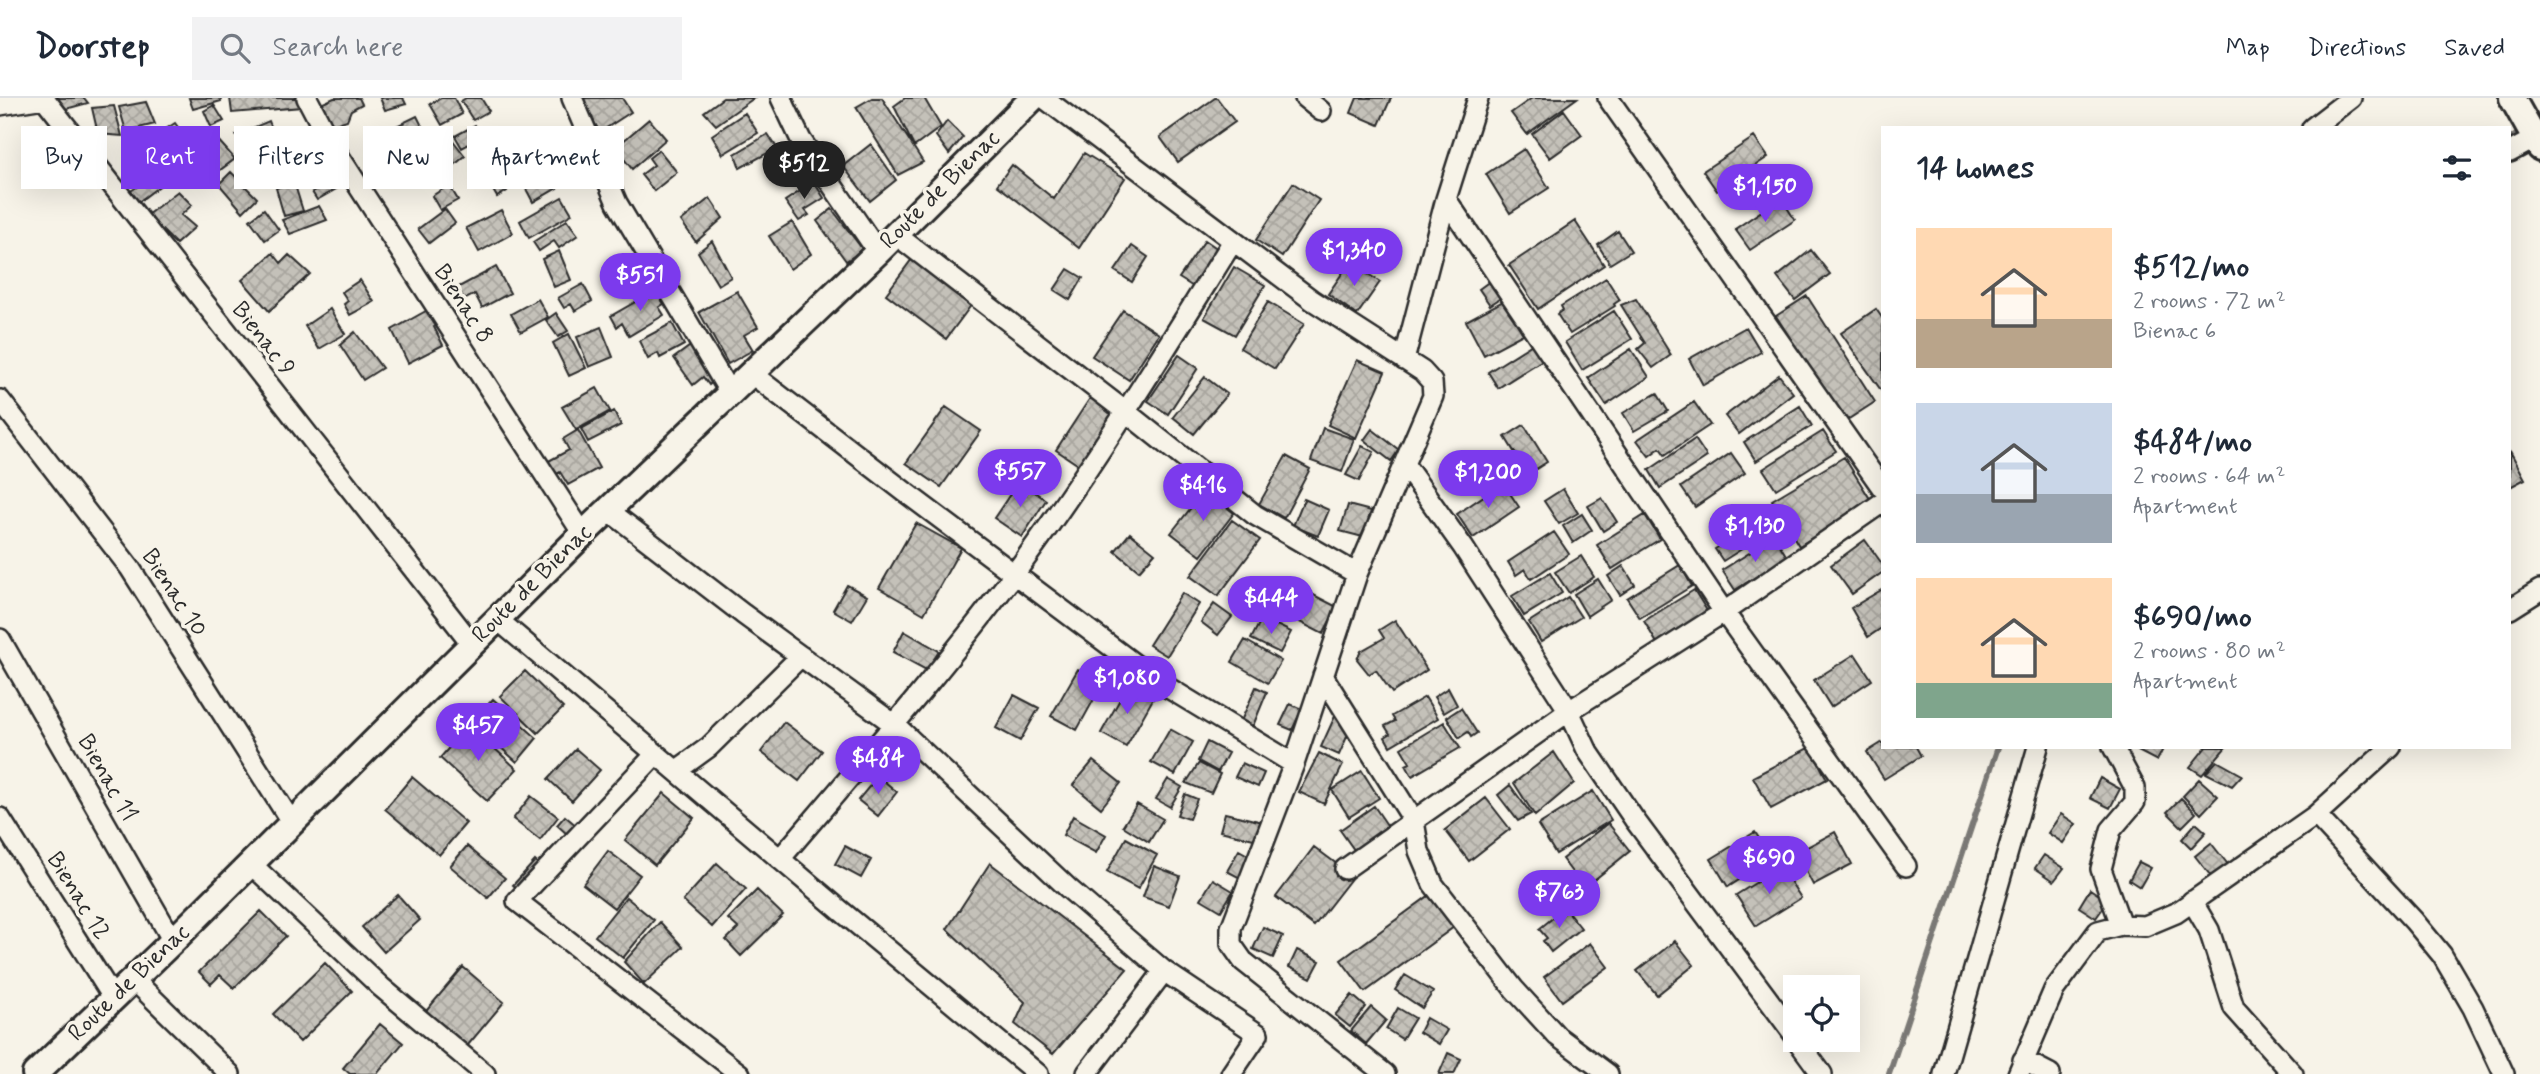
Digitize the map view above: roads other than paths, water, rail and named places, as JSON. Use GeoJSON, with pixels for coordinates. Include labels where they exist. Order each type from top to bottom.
{"type":"FeatureCollection","features":[{"type":"Feature","properties":{"kind":"main road","name":"Route de Bienac"},"geometry":{"type":"LineString","coordinates":[[35,1074],[134,980],[583,534],[878,253],[1033,98]]}},
{"type":"Feature","properties":{"kind":"main road"},"geometry":{"type":"LineString","coordinates":[[2512,98],[2538,140]]}},
{"type":"Feature","properties":{"kind":"street","name":"Bienac 9"},"geometry":{"type":"LineString","coordinates":[[0,104],[44,98],[472,644]]}},
{"type":"Feature","properties":{"kind":"street","name":"Bienac 8"},"geometry":{"type":"LineString","coordinates":[[307,98],[330,142],[583,534]]}},
{"type":"Feature","properties":{"kind":"street"},"geometry":{"type":"LineString","coordinates":[[572,98],[617,203],[730,393]]}},
{"type":"Feature","properties":{"kind":"street"},"geometry":{"type":"LineString","coordinates":[[781,98],[800,140],[878,253]]}},
{"type":"Feature","properties":{"kind":"street"},"geometry":{"type":"LineString","coordinates":[[1044,98],[1312,300],[1422,371],[1432,382],[1433,396],[1357,574],[1294,764],[1231,928],[1231,944],[1242,961],[1385,1074]]}},
{"type":"Feature","properties":{"kind":"street"},"geometry":{"type":"LineString","coordinates":[[1304,98],[1321,111]]}},
{"type":"Feature","properties":{"kind":"street"},"geometry":{"type":"LineString","coordinates":[[1404,360],[1446,199],[1478,98]]}},
{"type":"Feature","properties":{"kind":"street"},"geometry":{"type":"LineString","coordinates":[[1608,98],[1881,486]]}},
{"type":"Feature","properties":{"kind":"street"},"geometry":{"type":"LineString","coordinates":[[2315,126],[2351,98]]}},
{"type":"Feature","properties":{"kind":"street"},"geometry":{"type":"LineString","coordinates":[[2511,152],[2538,140]]}},
{"type":"Feature","properties":{"kind":"street"},"geometry":{"type":"LineString","coordinates":[[1446,199],[1724,612],[1906,866]]}},
{"type":"Feature","properties":{"kind":"street"},"geometry":{"type":"LineString","coordinates":[[895,234],[1255,515],[1357,574]]}},
{"type":"Feature","properties":{"kind":"street"},"geometry":{"type":"LineString","coordinates":[[780,859],[895,725],[1015,573],[1126,412],[1233,241]]}},
{"type":"Feature","properties":{"kind":"street"},"geometry":{"type":"LineString","coordinates":[[752,374],[1157,681],[1294,764]]}},
{"type":"Feature","properties":{"kind":"street","name":"Bienac 10"},"geometry":{"type":"LineString","coordinates":[[0,400],[130,568],[292,823]]}},
{"type":"Feature","properties":{"kind":"street"},"geometry":{"type":"LineString","coordinates":[[1404,464],[1463,547],[1569,710],[1587,750],[1634,819],[1783,1020]]}},
{"type":"Feature","properties":{"kind":"street"},"geometry":{"type":"LineString","coordinates":[[1345,869],[1569,710],[1724,612],[1881,503]]}},
{"type":"Feature","properties":{"kind":"street"},"geometry":{"type":"LineString","coordinates":[[608,510],[895,725],[1068,888],[1164,971],[1258,1034],[1231,1074]]}},
{"type":"Feature","properties":{"kind":"street"},"geometry":{"type":"LineString","coordinates":[[2511,608],[2540,590]]}},
{"type":"Feature","properties":{"kind":"street"},"geometry":{"type":"LineString","coordinates":[[497,619],[1038,1074]]}},
{"type":"Feature","properties":{"kind":"street","name":"Bienac 11"},"geometry":{"type":"LineString","coordinates":[[0,639],[173,941]]}},
{"type":"Feature","properties":{"kind":"street"},"geometry":{"type":"LineString","coordinates":[[676,771],[709,747],[801,656]]}},
{"type":"Feature","properties":{"kind":"street"},"geometry":{"type":"LineString","coordinates":[[1323,676],[1414,821],[1419,851],[1433,884],[1514,989],[1557,1036],[1608,1074]]}},
{"type":"Feature","properties":{"kind":"street"},"geometry":{"type":"LineString","coordinates":[[1944,1074],[2037,749]]}},
{"type":"Feature","properties":{"kind":"street"},"geometry":{"type":"LineString","coordinates":[[2114,749],[2134,788],[2135,802],[2111,830],[2101,869],[2121,925]]}},
{"type":"Feature","properties":{"kind":"street"},"geometry":{"type":"LineString","coordinates":[[2050,1074],[2020,1067],[2054,990],[2098,931],[2121,925],[2146,926],[2176,914],[2316,815],[2389,749]]}},
{"type":"Feature","properties":{"kind":"street"},"geometry":{"type":"LineString","coordinates":[[656,754],[517,901],[740,1074]]}},
{"type":"Feature","properties":{"kind":"street"},"geometry":{"type":"LineString","coordinates":[[2316,815],[2442,955],[2473,1009],[2504,1074]]}},
{"type":"Feature","properties":{"kind":"street","name":"Bienac 12"},"geometry":{"type":"LineString","coordinates":[[0,818],[114,999]]}},
{"type":"Feature","properties":{"kind":"street"},"geometry":{"type":"LineString","coordinates":[[251,864],[381,987],[485,1074]]}},
{"type":"Feature","properties":{"kind":"street"},"geometry":{"type":"LineString","coordinates":[[2192,901],[2209,930],[2234,1008],[2293,1074]]}},
{"type":"Feature","properties":{"kind":"street"},"geometry":{"type":"LineString","coordinates":[[1087,1073],[1164,971]]}},
{"type":"Feature","properties":{"kind":"street"},"geometry":{"type":"LineString","coordinates":[[134,980],[230,1074]]}},
{"type":"Feature","properties":{"kind":"street"},"geometry":{"type":"LineString","coordinates":[[1806,1052],[1822,1074]]}},
{"type":"Feature","properties":{"kind":"waterway"},"geometry":{"type":"LineString","coordinates":[[2511,138],[2524,130]]}},
{"type":"Feature","properties":{"kind":"waterway"},"geometry":{"type":"LineString","coordinates":[[1889,1074],[1997,749]]}}]}
